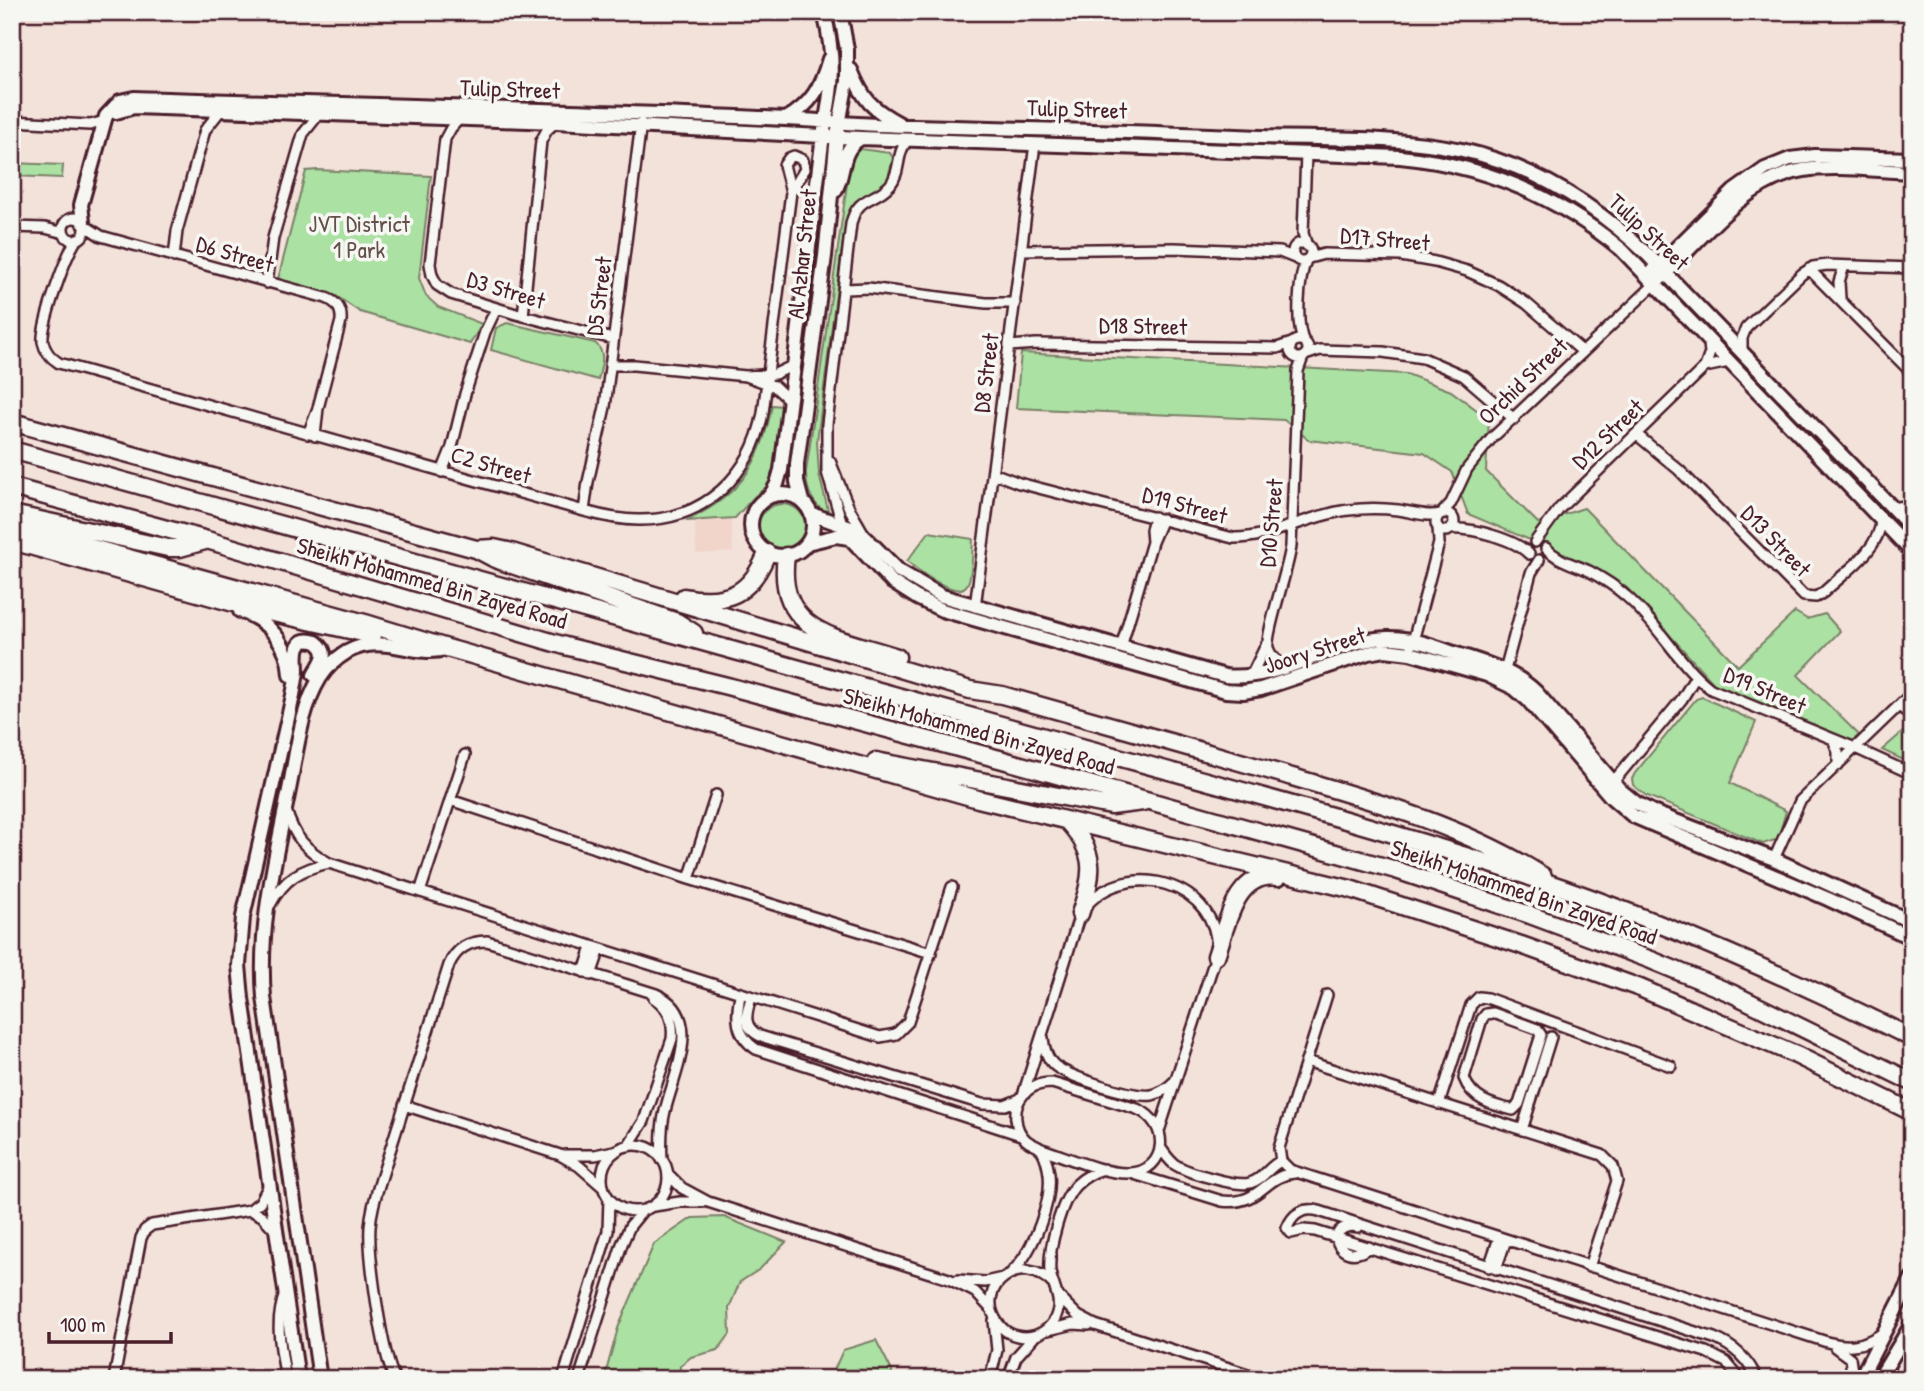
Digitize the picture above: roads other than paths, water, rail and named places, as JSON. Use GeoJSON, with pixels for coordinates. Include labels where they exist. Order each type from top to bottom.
{"type":"FeatureCollection","features":[{"type":"Feature","properties":{"kind":"highway"},"geometry":{"type":"LineString","coordinates":[[12,422],[476,549],[508,551],[971,690],[1002,695],[1310,782],[1413,815],[1503,852],[1563,888]]}},
{"type":"Feature","properties":{"kind":"highway","name":"Sheikh Mohammed Bin Zayed Road"},"geometry":{"type":"LineString","coordinates":[[12,450],[1404,838],[1563,888],[1739,958],[1912,1038]]}},
{"type":"Feature","properties":{"kind":"highway","name":"Sheikh Mohammed Bin Zayed Road"},"geometry":{"type":"LineString","coordinates":[[12,487],[207,540],[565,646],[727,686],[1396,870],[1530,915],[1731,993],[1912,1082]]}},
{"type":"Feature","properties":{"kind":"highway"},"geometry":{"type":"LineString","coordinates":[[12,514],[168,548],[180,548],[207,540]]}},
{"type":"Feature","properties":{"kind":"highway"},"geometry":{"type":"LineString","coordinates":[[12,526],[352,619],[978,799],[1350,888],[1640,988],[1796,1055],[1912,1112]]}},
{"type":"Feature","properties":{"kind":"highway"},"geometry":{"type":"LineString","coordinates":[[12,541],[328,626],[426,642]]}},
{"type":"Feature","properties":{"kind":"highway"},"geometry":{"type":"LineString","coordinates":[[476,549],[495,559],[677,622],[704,642]]}},
{"type":"Feature","properties":{"kind":"highway"},"geometry":{"type":"LineString","coordinates":[[611,583],[702,600],[725,598],[736,594],[753,580],[767,553]]}},
{"type":"Feature","properties":{"kind":"highway"},"geometry":{"type":"LineString","coordinates":[[786,556],[783,576],[786,593],[794,609],[813,627],[985,686],[1002,695]]}},
{"type":"Feature","properties":{"kind":"highway"},"geometry":{"type":"LineString","coordinates":[[835,759],[865,758],[1111,806],[1149,801]]}},
{"type":"Feature","properties":{"kind":"highway"},"geometry":{"type":"LineString","coordinates":[[1068,821],[1084,841],[1090,855],[1089,883],[1080,915]]}},
{"type":"Feature","properties":{"kind":"highway"},"geometry":{"type":"LineString","coordinates":[[1216,956],[1237,897],[1252,882],[1272,876],[1350,888]]}},
{"type":"Feature","properties":{"kind":"highway"},"geometry":{"type":"LineString","coordinates":[[1888,1101],[1896,1111],[1912,1121]]}},
{"type":"Feature","properties":{"kind":"street","name":"Al Azhar Street"},"geometry":{"type":"LineString","coordinates":[[767,553],[753,538],[751,525],[754,511],[770,496],[781,470],[833,83],[832,49],[824,12]]}},
{"type":"Feature","properties":{"kind":"street","name":"Al Azhar Street"},"geometry":{"type":"LineString","coordinates":[[811,514],[798,490],[797,473],[848,64],[840,12]]}},
{"type":"Feature","properties":{"kind":"street"},"geometry":{"type":"LineString","coordinates":[[786,119],[806,106],[815,95],[832,49]]}},
{"type":"Feature","properties":{"kind":"street"},"geometry":{"type":"LineString","coordinates":[[842,524],[829,480],[828,413],[851,224],[854,212],[862,202],[884,190],[893,180],[906,132],[866,101],[848,64]]}},
{"type":"Feature","properties":{"kind":"street","name":"Tulip Street"},"geometry":{"type":"LineString","coordinates":[[98,126],[115,105],[134,98],[825,128],[840,123],[1035,144],[1422,159],[1466,168],[1508,181],[1549,200],[1587,223],[1622,250],[1912,552]]}},
{"type":"Feature","properties":{"kind":"street","name":"Tulip Street"},"geometry":{"type":"LineString","coordinates":[[98,126],[114,113],[127,108],[556,122],[786,119],[825,128],[837,136],[861,138],[906,132],[1094,131],[1365,140],[1444,146],[1523,170],[1560,188],[1595,210],[1631,239],[1912,528]]}},
{"type":"Feature","properties":{"kind":"street"},"geometry":{"type":"LineString","coordinates":[[193,109],[200,117],[205,130]]}},
{"type":"Feature","properties":{"kind":"street"},"geometry":{"type":"LineString","coordinates":[[171,256],[205,130],[221,110]]}},
{"type":"Feature","properties":{"kind":"street"},"geometry":{"type":"LineString","coordinates":[[293,113],[303,134]]}},
{"type":"Feature","properties":{"kind":"street"},"geometry":{"type":"LineString","coordinates":[[264,282],[303,134],[319,114]]}},
{"type":"Feature","properties":{"kind":"street"},"geometry":{"type":"LineString","coordinates":[[434,117],[445,139]]}},
{"type":"Feature","properties":{"kind":"street","name":"D3 Street"},"geometry":{"type":"LineString","coordinates":[[460,118],[445,139],[430,270],[437,285],[446,292],[519,315],[588,333],[614,335]]}},
{"type":"Feature","properties":{"kind":"street","name":"D5 Street"},"geometry":{"type":"LineString","coordinates":[[581,510],[601,427],[641,120]]}},
{"type":"Feature","properties":{"kind":"street"},"geometry":{"type":"LineString","coordinates":[[12,121],[98,126],[75,222],[45,228]]}},
{"type":"Feature","properties":{"kind":"street"},"geometry":{"type":"LineString","coordinates":[[530,121],[541,141]]}},
{"type":"Feature","properties":{"kind":"street"},"geometry":{"type":"LineString","coordinates":[[519,315],[541,141],[547,130],[556,122]]}},
{"type":"Feature","properties":{"kind":"street"},"geometry":{"type":"LineString","coordinates":[[1035,144],[1050,135],[1083,136],[1094,131]]}},
{"type":"Feature","properties":{"kind":"street"},"geometry":{"type":"LineString","coordinates":[[830,197],[839,184],[845,153],[861,138]]}},
{"type":"Feature","properties":{"kind":"street"},"geometry":{"type":"LineString","coordinates":[[1365,140],[1355,146],[1321,145],[1306,154],[1303,233],[1308,246],[1302,259],[1299,330],[1290,349],[1298,355],[1320,350],[1394,353],[1423,358],[1464,376],[1511,421]]}},
{"type":"Feature","properties":{"kind":"street","name":"D8 Street"},"geometry":{"type":"LineString","coordinates":[[975,607],[1035,144]]}},
{"type":"Feature","properties":{"kind":"street","name":"Orchid Street"},"geometry":{"type":"LineString","coordinates":[[1441,514],[1451,503],[1472,462],[1638,298],[1744,182],[1777,163],[1815,156],[1912,159]]}},
{"type":"Feature","properties":{"kind":"street","name":"Orchid Street"},"geometry":{"type":"LineString","coordinates":[[1661,270],[1744,197],[1771,180],[1818,169],[1912,172]]}},
{"type":"Feature","properties":{"kind":"street","name":"C2 Street"},"geometry":{"type":"LineString","coordinates":[[67,256],[64,234],[75,222],[84,233],[67,256],[44,334],[45,349],[54,361],[581,510],[621,519],[653,520],[685,512],[714,496],[738,474],[754,445],[760,429],[791,191]]}},
{"type":"Feature","properties":{"kind":"street","name":"D6 Street"},"geometry":{"type":"LineString","coordinates":[[75,222],[101,236],[331,300],[340,311],[341,321],[311,435]]}},
{"type":"Feature","properties":{"kind":"street"},"geometry":{"type":"LineString","coordinates":[[12,226],[45,228],[64,234],[69,239],[79,239]]}},
{"type":"Feature","properties":{"kind":"street"},"geometry":{"type":"LineString","coordinates":[[1302,259],[1293,252],[1303,233]]}},
{"type":"Feature","properties":{"kind":"street","name":"D6 Street"},"geometry":{"type":"LineString","coordinates":[[79,239],[101,236]]}},
{"type":"Feature","properties":{"kind":"street","name":"D17 Street"},"geometry":{"type":"LineString","coordinates":[[1296,246],[1302,244],[1324,254]]}},
{"type":"Feature","properties":{"kind":"street"},"geometry":{"type":"LineString","coordinates":[[1022,246],[1280,252],[1302,259]]}},
{"type":"Feature","properties":{"kind":"street"},"geometry":{"type":"LineString","coordinates":[[1280,252],[1296,246]]}},
{"type":"Feature","properties":{"kind":"street","name":"D17 Street"},"geometry":{"type":"LineString","coordinates":[[1302,259],[1324,254],[1401,256],[1467,271],[1498,285],[1526,303],[1581,355]]}},
{"type":"Feature","properties":{"kind":"street"},"geometry":{"type":"LineString","coordinates":[[1720,332],[1736,332],[1746,328],[1809,269],[1822,265],[1912,268]]}},
{"type":"Feature","properties":{"kind":"street"},"geometry":{"type":"LineString","coordinates":[[1840,300],[1839,282],[1844,265]]}},
{"type":"Feature","properties":{"kind":"street"},"geometry":{"type":"LineString","coordinates":[[1809,269],[1912,373]]}},
{"type":"Feature","properties":{"kind":"street"},"geometry":{"type":"LineString","coordinates":[[845,286],[1014,306]]}},
{"type":"Feature","properties":{"kind":"street"},"geometry":{"type":"LineString","coordinates":[[446,473],[465,394],[491,307]]}},
{"type":"Feature","properties":{"kind":"street"},"geometry":{"type":"LineString","coordinates":[[1742,355],[1742,338],[1746,328]]}},
{"type":"Feature","properties":{"kind":"street"},"geometry":{"type":"LineString","coordinates":[[1298,355],[1307,348],[1299,330]]}},
{"type":"Feature","properties":{"kind":"street","name":"D18 Street"},"geometry":{"type":"LineString","coordinates":[[1010,342],[1277,348],[1298,355]]}},
{"type":"Feature","properties":{"kind":"street","name":"D18 Street"},"geometry":{"type":"LineString","coordinates":[[1277,348],[1293,342],[1305,343]]}},
{"type":"Feature","properties":{"kind":"street"},"geometry":{"type":"LineString","coordinates":[[1305,343],[1320,350]]}},
{"type":"Feature","properties":{"kind":"street"},"geometry":{"type":"LineString","coordinates":[[1705,367],[1710,353],[1709,343]]}},
{"type":"Feature","properties":{"kind":"street","name":"D10 Street"},"geometry":{"type":"LineString","coordinates":[[1251,676],[1268,642],[1292,546],[1298,355]]}},
{"type":"Feature","properties":{"kind":"street"},"geometry":{"type":"LineString","coordinates":[[610,361],[767,379],[790,401]]}},
{"type":"Feature","properties":{"kind":"street"},"geometry":{"type":"LineString","coordinates":[[1705,367],[1728,362]]}},
{"type":"Feature","properties":{"kind":"street"},"geometry":{"type":"LineString","coordinates":[[767,379],[794,365]]}},
{"type":"Feature","properties":{"kind":"street","name":"D12 Street"},"geometry":{"type":"LineString","coordinates":[[1534,543],[1544,533],[1559,509],[1705,367]]}},
{"type":"Feature","properties":{"kind":"street","name":"D13 Street"},"geometry":{"type":"LineString","coordinates":[[1639,431],[1804,596],[1816,597],[1824,592],[1872,546],[1879,534],[1881,520]]}},
{"type":"Feature","properties":{"kind":"street"},"geometry":{"type":"LineString","coordinates":[[828,456],[849,508],[864,535]]}},
{"type":"Feature","properties":{"kind":"street","name":"D19 Street"},"geometry":{"type":"LineString","coordinates":[[992,477],[1233,538],[1248,537],[1335,512],[1364,508],[1424,516],[1441,514]]}},
{"type":"Feature","properties":{"kind":"street"},"geometry":{"type":"LineString","coordinates":[[770,496],[786,494],[802,501]]}},
{"type":"Feature","properties":{"kind":"street","name":"Orchid Street"},"geometry":{"type":"LineString","coordinates":[[1451,503],[1453,517]]}},
{"type":"Feature","properties":{"kind":"street"},"geometry":{"type":"LineString","coordinates":[[1892,508],[1912,505]]}},
{"type":"Feature","properties":{"kind":"street"},"geometry":{"type":"LineString","coordinates":[[767,553],[786,556],[798,552],[807,543],[813,529],[811,514]]}},
{"type":"Feature","properties":{"kind":"street","name":"Joory Street"},"geometry":{"type":"LineString","coordinates":[[811,514],[854,528],[864,535],[878,560],[900,587],[925,603],[950,613],[1235,692],[1261,690],[1368,653],[1411,647],[1504,670],[1521,679],[1536,692],[1613,782],[1645,809],[1773,859],[1912,922]]}},
{"type":"Feature","properties":{"kind":"street"},"geometry":{"type":"LineString","coordinates":[[1411,647],[1443,528],[1437,519],[1441,514],[1453,517],[1466,528]]}},
{"type":"Feature","properties":{"kind":"street"},"geometry":{"type":"LineString","coordinates":[[1912,515],[1912,528]]}},
{"type":"Feature","properties":{"kind":"street","name":"D19 Street"},"geometry":{"type":"LineString","coordinates":[[1424,516],[1443,528]]}},
{"type":"Feature","properties":{"kind":"street"},"geometry":{"type":"LineString","coordinates":[[1443,528],[1453,526],[1453,517]]}},
{"type":"Feature","properties":{"kind":"street"},"geometry":{"type":"LineString","coordinates":[[1073,648],[1085,646],[1114,651],[1121,647],[1152,542],[1151,530],[1158,518]]}},
{"type":"Feature","properties":{"kind":"street"},"geometry":{"type":"LineString","coordinates":[[1443,528],[1466,528],[1516,544],[1535,557],[1546,555],[1544,533]]}},
{"type":"Feature","properties":{"kind":"street"},"geometry":{"type":"LineString","coordinates":[[1270,531],[1280,535],[1292,546]]}},
{"type":"Feature","properties":{"kind":"street","name":"Joory Street"},"geometry":{"type":"LineString","coordinates":[[807,543],[829,537],[845,537],[931,591],[975,607],[1225,676],[1251,676],[1373,639],[1398,638],[1411,647],[1514,688],[1528,700],[1612,798],[1625,811],[1641,821],[1730,856],[1912,938]]}},
{"type":"Feature","properties":{"kind":"street","name":"D13 Street"},"geometry":{"type":"LineString","coordinates":[[1872,546],[1898,537]]}},
{"type":"Feature","properties":{"kind":"street"},"geometry":{"type":"LineString","coordinates":[[1516,544],[1540,542],[1546,547]]}},
{"type":"Feature","properties":{"kind":"street"},"geometry":{"type":"LineString","coordinates":[[1504,670],[1535,557],[1529,548],[1534,543]]}},
{"type":"Feature","properties":{"kind":"street","name":"D19 Street"},"geometry":{"type":"LineString","coordinates":[[1546,547],[1559,559]]}},
{"type":"Feature","properties":{"kind":"street","name":"D19 Street"},"geometry":{"type":"LineString","coordinates":[[1535,557],[1559,559],[1596,575],[1626,596],[1700,679],[1723,696],[1855,748],[1912,774]]}},
{"type":"Feature","properties":{"kind":"street"},"geometry":{"type":"LineString","coordinates":[[195,592],[210,603],[254,617],[268,626],[278,638],[286,653],[290,670],[288,713]]}},
{"type":"Feature","properties":{"kind":"street"},"geometry":{"type":"LineString","coordinates":[[925,603],[963,610],[975,607]]}},
{"type":"Feature","properties":{"kind":"street"},"geometry":{"type":"LineString","coordinates":[[298,1379],[242,998],[240,949],[246,901],[295,684],[296,650],[303,642],[313,641],[322,647],[324,658],[309,688],[265,912],[262,955],[264,997],[320,1379]]}},
{"type":"Feature","properties":{"kind":"street"},"geometry":{"type":"LineString","coordinates":[[1268,642],[1273,657],[1287,666]]}},
{"type":"Feature","properties":{"kind":"street"},"geometry":{"type":"LineString","coordinates":[[304,719],[320,679],[331,664],[361,646],[395,644],[429,652],[447,648]]}},
{"type":"Feature","properties":{"kind":"street"},"geometry":{"type":"LineString","coordinates":[[1613,782],[1700,679]]}},
{"type":"Feature","properties":{"kind":"street"},"geometry":{"type":"LineString","coordinates":[[1730,856],[1739,853],[1763,861],[1773,859],[1797,806],[1905,700]]}},
{"type":"Feature","properties":{"kind":"street"},"geometry":{"type":"LineString","coordinates":[[1905,700],[1912,708]]}},
{"type":"Feature","properties":{"kind":"street"},"geometry":{"type":"LineString","coordinates":[[1905,700],[1912,716]]}},
{"type":"Feature","properties":{"kind":"street"},"geometry":{"type":"LineString","coordinates":[[1833,739],[1838,752],[1838,765]]}},
{"type":"Feature","properties":{"kind":"street"},"geometry":{"type":"LineString","coordinates":[[420,892],[465,755]]}},
{"type":"Feature","properties":{"kind":"street"},"geometry":{"type":"LineString","coordinates":[[689,879],[716,795]]}},
{"type":"Feature","properties":{"kind":"street"},"geometry":{"type":"LineString","coordinates":[[450,800],[689,879],[931,953]]}},
{"type":"Feature","properties":{"kind":"street"},"geometry":{"type":"LineString","coordinates":[[286,808],[300,843],[329,863],[863,1034],[888,1037],[903,1029],[908,1022],[952,887]]}},
{"type":"Feature","properties":{"kind":"street"},"geometry":{"type":"LineString","coordinates":[[265,912],[278,890],[292,876],[304,869],[329,863]]}},
{"type":"Feature","properties":{"kind":"street"},"geometry":{"type":"LineString","coordinates":[[1021,1135],[1016,1120],[1021,1097],[1080,915],[1099,893],[1115,884],[1143,881],[1170,887],[1192,897],[1206,911],[1215,928],[1216,956],[1159,1131]]}},
{"type":"Feature","properties":{"kind":"street"},"geometry":{"type":"LineString","coordinates":[[395,1379],[386,1355],[370,1249],[370,1225],[380,1179],[449,965],[463,946],[487,941],[660,996],[673,1005],[684,1030],[662,1126],[662,1160]]}},
{"type":"Feature","properties":{"kind":"street"},"geometry":{"type":"LineString","coordinates":[[587,974],[596,948]]}},
{"type":"Feature","properties":{"kind":"street"},"geometry":{"type":"LineString","coordinates":[[628,1146],[644,1121],[673,1035],[668,1011],[658,1000],[646,993]]}},
{"type":"Feature","properties":{"kind":"street"},"geometry":{"type":"LineString","coordinates":[[740,995],[738,1027],[745,1040],[757,1049],[1021,1135],[1040,1148],[1104,1169],[1133,1173],[1222,1201],[1236,1202],[1256,1195],[1280,1176],[1295,1173]]}},
{"type":"Feature","properties":{"kind":"street"},"geometry":{"type":"LineString","coordinates":[[1327,995],[1280,1142],[1281,1161],[1295,1173],[1827,1342],[1846,1347],[1857,1346],[1869,1342],[1885,1331]]}},
{"type":"Feature","properties":{"kind":"street"},"geometry":{"type":"LineString","coordinates":[[1439,1104],[1471,1005],[1479,997],[1671,1066]]}},
{"type":"Feature","properties":{"kind":"street"},"geometry":{"type":"LineString","coordinates":[[751,998],[746,1021],[752,1032],[760,1036],[982,1104],[1005,1105],[1044,1083],[1060,1085],[1144,1112],[1156,1123],[1160,1147],[1148,1167],[1133,1173]]}},
{"type":"Feature","properties":{"kind":"street"},"geometry":{"type":"LineString","coordinates":[[1511,1126],[1541,1035],[1536,1029],[1490,1013],[1482,1019],[1465,1073],[1465,1081],[1477,1098],[1516,1109]]}},
{"type":"Feature","properties":{"kind":"street"},"geometry":{"type":"LineString","coordinates":[[1042,1033],[1048,1057],[1061,1070],[1073,1076],[1144,1096],[1162,1091],[1176,1078]]}},
{"type":"Feature","properties":{"kind":"street"},"geometry":{"type":"LineString","coordinates":[[1522,1129],[1551,1037]]}},
{"type":"Feature","properties":{"kind":"street"},"geometry":{"type":"LineString","coordinates":[[1306,1061],[1602,1155],[1616,1173],[1616,1188],[1589,1266]]}},
{"type":"Feature","properties":{"kind":"street"},"geometry":{"type":"LineString","coordinates":[[404,1105],[560,1155],[588,1172],[621,1208],[708,1202]]}},
{"type":"Feature","properties":{"kind":"street"},"geometry":{"type":"LineString","coordinates":[[560,1155],[595,1155],[628,1146],[651,1149],[662,1160],[668,1174],[682,1188],[708,1202],[949,1279],[975,1292],[993,1313],[1001,1328],[1014,1336],[1039,1335],[1062,1326],[1095,1325]]}},
{"type":"Feature","properties":{"kind":"street"},"geometry":{"type":"LineString","coordinates":[[1160,1147],[1167,1157],[1182,1168],[1237,1183],[1255,1181],[1281,1161]]}},
{"type":"Feature","properties":{"kind":"street"},"geometry":{"type":"LineString","coordinates":[[990,1379],[997,1350],[992,1296],[1007,1275],[1023,1261],[1032,1246],[1050,1189],[1049,1172],[1040,1148]]}},
{"type":"Feature","properties":{"kind":"street"},"geometry":{"type":"LineString","coordinates":[[603,1187],[606,1162],[618,1150]]}},
{"type":"Feature","properties":{"kind":"street"},"geometry":{"type":"LineString","coordinates":[[1104,1169],[1094,1172],[1076,1185],[1065,1203],[1050,1258],[1058,1295],[1070,1310],[1095,1325],[1263,1379]]}},
{"type":"Feature","properties":{"kind":"street"},"geometry":{"type":"LineString","coordinates":[[579,1379],[622,1244],[631,1226],[666,1189],[668,1174]]}},
{"type":"Feature","properties":{"kind":"street"},"geometry":{"type":"LineString","coordinates":[[250,1210],[264,1197],[269,1185]]}},
{"type":"Feature","properties":{"kind":"street"},"geometry":{"type":"LineString","coordinates":[[563,1379],[608,1231],[609,1198]]}},
{"type":"Feature","properties":{"kind":"street"},"geometry":{"type":"LineString","coordinates":[[1740,1379],[1726,1362],[1706,1352],[1336,1237],[1308,1230],[1291,1233],[1287,1228],[1297,1213],[1310,1209],[1370,1227],[1723,1342],[1745,1359],[1757,1379]]}},
{"type":"Feature","properties":{"kind":"street"},"geometry":{"type":"LineString","coordinates":[[114,1379],[141,1238],[145,1230],[152,1224],[250,1210],[262,1216],[276,1231]]}},
{"type":"Feature","properties":{"kind":"street"},"geometry":{"type":"LineString","coordinates":[[1336,1237],[1340,1230],[1347,1226],[1370,1227]]}},
{"type":"Feature","properties":{"kind":"street"},"geometry":{"type":"LineString","coordinates":[[1493,1268],[1502,1239]]}},
{"type":"Feature","properties":{"kind":"street"},"geometry":{"type":"LineString","coordinates":[[949,1279],[985,1282],[1030,1270],[1039,1273],[1054,1285]]}},
{"type":"Feature","properties":{"kind":"street"},"geometry":{"type":"LineString","coordinates":[[1860,1379],[1912,1278]]}},
{"type":"Feature","properties":{"kind":"street"},"geometry":{"type":"LineString","coordinates":[[285,1293],[279,1311],[278,1330],[286,1379]]}},
{"type":"Feature","properties":{"kind":"street"},"geometry":{"type":"LineString","coordinates":[[1008,1379],[1016,1357],[1056,1317],[1058,1295]]}},
{"type":"Feature","properties":{"kind":"street"},"geometry":{"type":"LineString","coordinates":[[1879,1379],[1912,1324]]}},
{"type":"Feature","properties":{"kind":"street"},"geometry":{"type":"LineString","coordinates":[[1827,1342],[1850,1358],[1853,1379]]}},
{"type":"Feature","properties":{"kind":"park label","name":"JVT District 1 Park"},"geometry":{"type":"Point","coordinates":[359,237]}}]}
